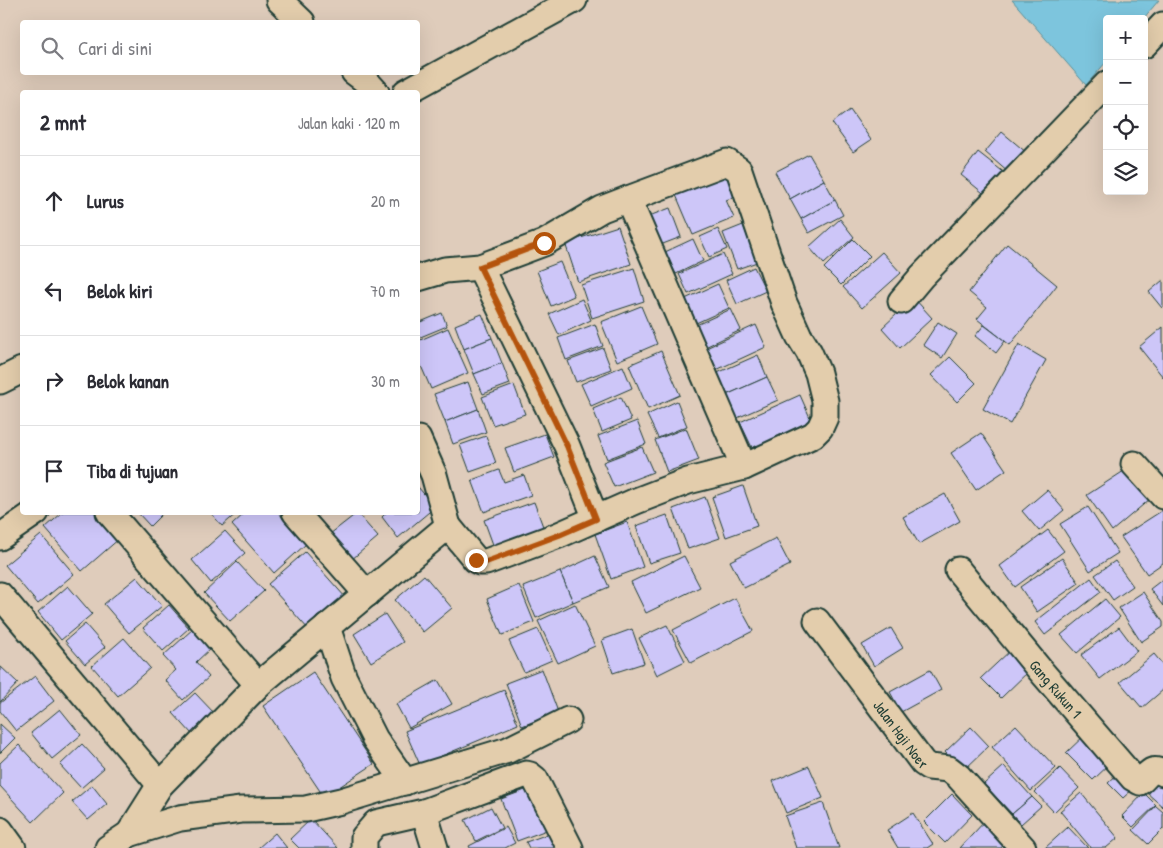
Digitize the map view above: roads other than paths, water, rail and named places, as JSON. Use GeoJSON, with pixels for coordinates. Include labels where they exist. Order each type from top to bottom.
{"type":"FeatureCollection","features":[{"type":"Feature","properties":{"kind":"street"},"geometry":{"type":"LineString","coordinates":[[279,0],[300,20]]}},
{"type":"Feature","properties":{"kind":"street"},"geometry":{"type":"LineString","coordinates":[[410,90],[574,0]]}},
{"type":"Feature","properties":{"kind":"street"},"geometry":{"type":"LineString","coordinates":[[1148,41],[1163,25]]}},
{"type":"Feature","properties":{"kind":"street"},"geometry":{"type":"LineString","coordinates":[[358,75],[374,90]]}},
{"type":"Feature","properties":{"kind":"street"},"geometry":{"type":"LineString","coordinates":[[901,301],[922,276],[1103,88]]}},
{"type":"Feature","properties":{"kind":"street"},"geometry":{"type":"LineString","coordinates":[[420,277],[445,270],[480,267],[544,243],[602,209],[727,162],[739,170],[784,303],[798,336],[809,352],[818,374],[825,401],[825,417],[820,428],[813,435],[744,467],[688,481],[636,501],[559,535],[486,562],[476,560],[448,526],[434,475],[420,444]]}},
{"type":"Feature","properties":{"kind":"street"},"geometry":{"type":"LineString","coordinates":[[628,199],[744,467]]}},
{"type":"Feature","properties":{"kind":"street"},"geometry":{"type":"LineString","coordinates":[[480,267],[567,446],[596,519]]}},
{"type":"Feature","properties":{"kind":"street"},"geometry":{"type":"LineString","coordinates":[[0,357],[11,365],[20,368]]}},
{"type":"Feature","properties":{"kind":"street"},"geometry":{"type":"LineString","coordinates":[[0,381],[20,370]]}},
{"type":"Feature","properties":{"kind":"street"},"geometry":{"type":"LineString","coordinates":[[1134,464],[1163,496]]}},
{"type":"Feature","properties":{"kind":"street"},"geometry":{"type":"LineString","coordinates":[[0,537],[32,515]]}},
{"type":"Feature","properties":{"kind":"street"},"geometry":{"type":"LineString","coordinates":[[112,515],[258,685]]}},
{"type":"Feature","properties":{"kind":"street"},"geometry":{"type":"LineString","coordinates":[[298,515],[367,594]]}},
{"type":"Feature","properties":{"kind":"street"},"geometry":{"type":"LineString","coordinates":[[129,834],[160,785],[258,685],[448,526]]}},
{"type":"Feature","properties":{"kind":"street","name":"Gang Rukun 1"},"geometry":{"type":"LineString","coordinates":[[958,570],[1040,670],[1133,778],[1140,782],[1151,771],[1156,770],[1163,773]]}},
{"type":"Feature","properties":{"kind":"street"},"geometry":{"type":"LineString","coordinates":[[0,595],[160,785]]}},
{"type":"Feature","properties":{"kind":"street","name":"Jalan Haji Noer"},"geometry":{"type":"LineString","coordinates":[[817,621],[923,763],[930,767],[949,769],[958,776],[1023,848]]}},
{"type":"Feature","properties":{"kind":"street"},"geometry":{"type":"LineString","coordinates":[[327,627],[344,678],[375,739],[405,782]]}},
{"type":"Feature","properties":{"kind":"street"},"geometry":{"type":"LineString","coordinates":[[108,848],[129,834],[180,818],[241,810],[306,809],[342,801],[508,750],[568,720]]}},
{"type":"Feature","properties":{"kind":"street"},"geometry":{"type":"LineString","coordinates":[[364,848],[364,837],[376,823],[424,812],[526,774],[535,779],[570,848]]}},
{"type":"Feature","properties":{"kind":"street"},"geometry":{"type":"LineString","coordinates":[[424,812],[435,848]]}},
{"type":"Feature","properties":{"kind":"street"},"geometry":{"type":"LineString","coordinates":[[0,830],[13,848]]}},
{"type":"Feature","properties":{"kind":"water"},"geometry":{"type":"Polygon","coordinates":[[[1012,0],[1159,0],[1146,15],[1103,15],[1103,66],[1086,85],[1012,0]]]}}]}
